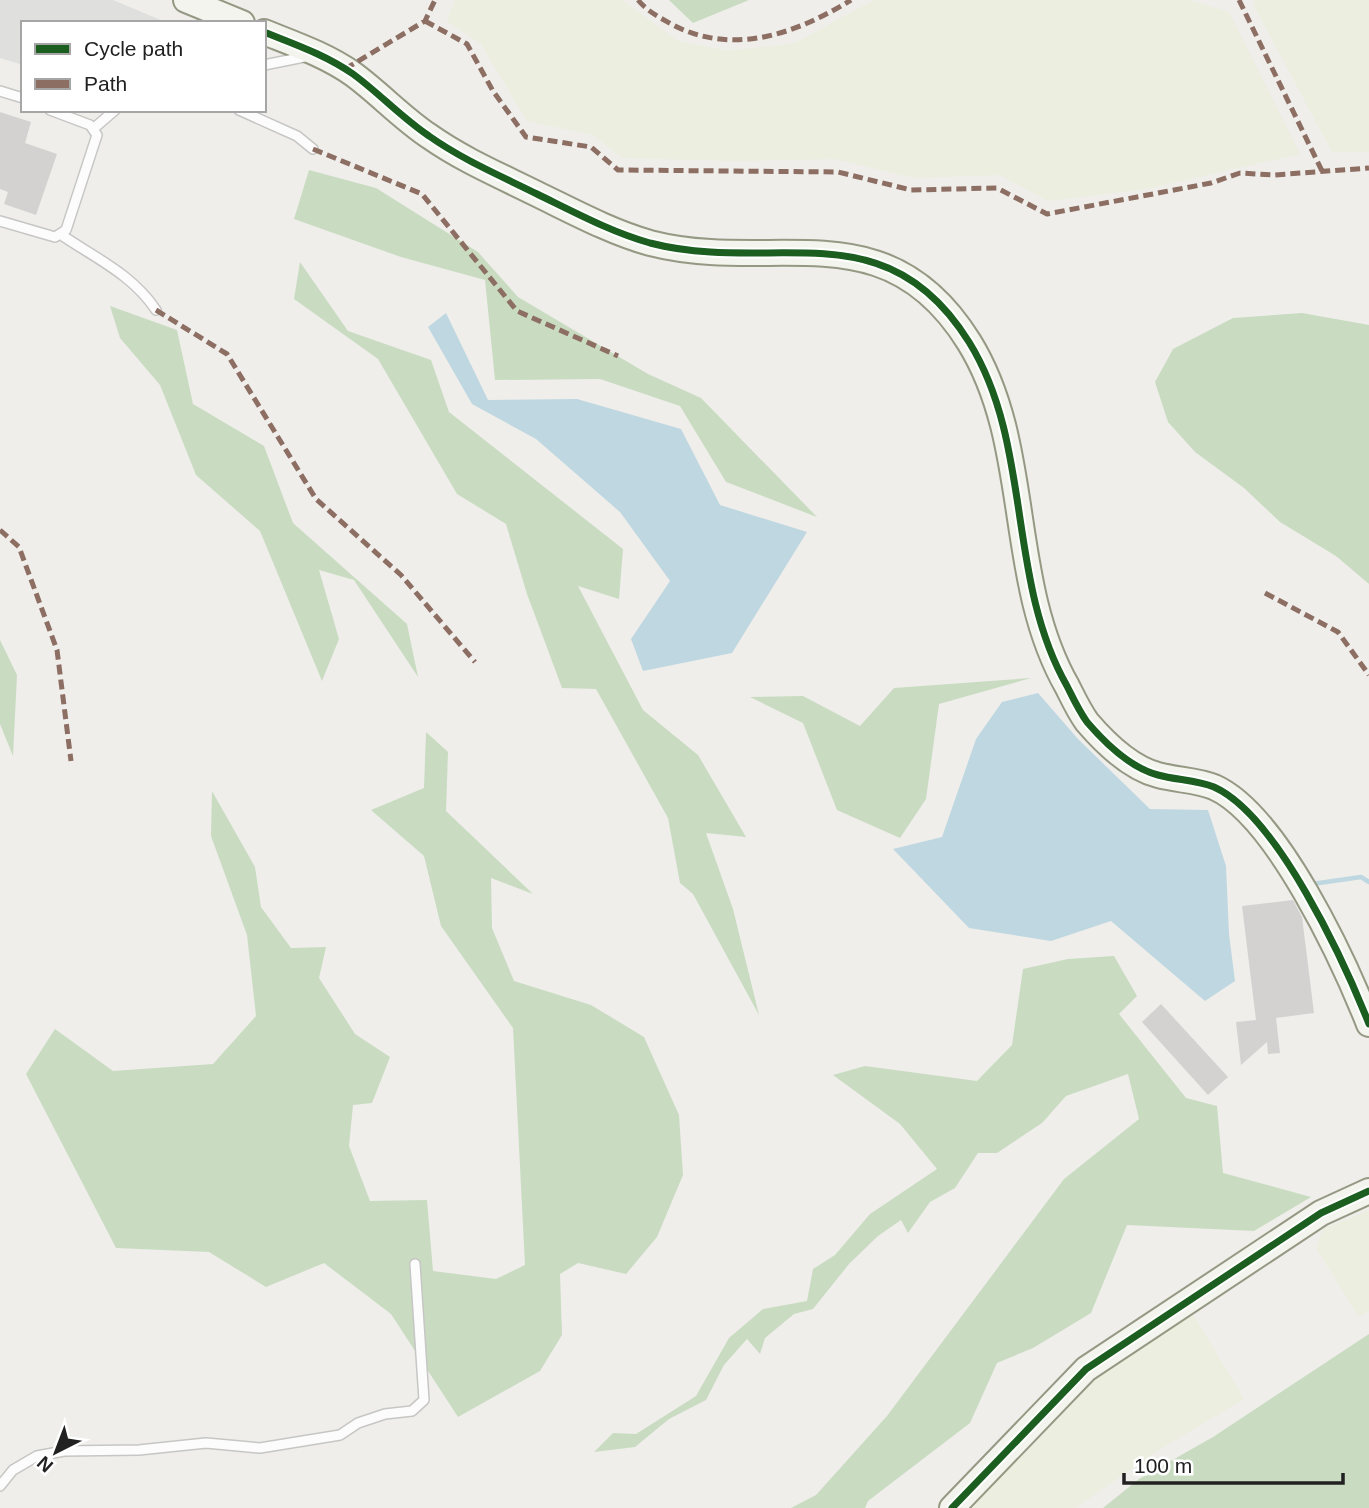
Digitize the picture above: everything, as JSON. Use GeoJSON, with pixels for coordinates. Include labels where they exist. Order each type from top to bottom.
{"type":"FeatureCollection","features":[{"type":"Feature","properties":{"kind":"street"},"geometry":{"type":"LineString","coordinates":[[186,0],[237,21]]}},
{"type":"Feature","properties":{"kind":"street"},"geometry":{"type":"LineString","coordinates":[[266,33],[317,54],[352,73],[426,134],[461,157],[600,225],[649,242],[695,251],[802,253],[859,258],[889,265],[912,278],[947,310],[970,344],[991,384],[1003,424],[1031,598],[1055,663],[1086,720],[1121,755],[1153,774],[1213,787],[1236,801],[1264,830],[1304,891],[1369,1024]]}},
{"type":"Feature","properties":{"kind":"street"},"geometry":{"type":"LineString","coordinates":[[952,1508],[1086,1369],[1321,1213],[1369,1191]]}},
{"type":"Feature","properties":{"kind":"lane"},"geometry":{"type":"LineString","coordinates":[[266,65],[317,54]]}},
{"type":"Feature","properties":{"kind":"lane"},"geometry":{"type":"LineString","coordinates":[[0,91],[21,98]]}},
{"type":"Feature","properties":{"kind":"lane"},"geometry":{"type":"LineString","coordinates":[[0,220],[55,237],[66,230],[97,135],[90,125],[55,112]]}},
{"type":"Feature","properties":{"kind":"lane"},"geometry":{"type":"LineString","coordinates":[[93,129],[114,112]]}},
{"type":"Feature","properties":{"kind":"lane"},"geometry":{"type":"LineString","coordinates":[[243,112],[297,136],[313,149]]}},
{"type":"Feature","properties":{"kind":"lane"},"geometry":{"type":"LineString","coordinates":[[60,234],[120,271],[142,289],[156,310]]}},
{"type":"Feature","properties":{"kind":"lane"},"geometry":{"type":"LineString","coordinates":[[0,1486],[13,1470],[37,1456],[51,1453],[206,1443],[261,1448],[340,1435],[376,1417],[412,1411],[424,1400],[415,1264]]}},
{"type":"Feature","properties":{"kind":"shaded area"},"geometry":{"type":"Polygon","coordinates":[[[0,0],[113,0],[163,21],[21,21],[21,64],[0,58],[0,0]]]}},
{"type":"Feature","properties":{"kind":"shaded area"},"geometry":{"type":"Polygon","coordinates":[[[455,0],[622,0],[678,41],[728,51],[795,43],[874,0],[1188,0],[1229,12],[1300,154],[1146,189],[1048,201],[1000,175],[914,178],[835,159],[732,161],[623,158],[593,135],[527,121],[481,44],[447,21],[455,0]]]}},
{"type":"Feature","properties":{"kind":"shaded area"},"geometry":{"type":"Polygon","coordinates":[[[1255,0],[1369,0],[1369,152],[1332,152],[1253,4],[1255,0]]]}},
{"type":"Feature","properties":{"kind":"shaded area"},"geometry":{"type":"Polygon","coordinates":[[[1369,1210],[1369,1311],[1359,1317],[1316,1248],[1323,1229],[1369,1210]]]}},
{"type":"Feature","properties":{"kind":"shaded area"},"geometry":{"type":"Polygon","coordinates":[[[1191,1311],[1244,1399],[1162,1448],[1075,1508],[968,1508],[1095,1373],[1191,1311]]]}},
{"type":"Feature","properties":{"kind":"green space"},"geometry":{"type":"Polygon","coordinates":[[[669,0],[749,0],[693,23],[669,0]]]}},
{"type":"Feature","properties":{"kind":"green space"},"geometry":{"type":"Polygon","coordinates":[[[309,170],[376,188],[478,252],[518,297],[648,374],[701,398],[817,517],[726,482],[680,406],[600,379],[495,380],[485,280],[401,257],[294,219],[309,170]]]}},
{"type":"Feature","properties":{"kind":"green space"},"geometry":{"type":"Polygon","coordinates":[[[300,262],[348,331],[431,360],[449,412],[623,549],[619,599],[578,586],[643,710],[698,755],[746,837],[706,833],[733,909],[759,1015],[693,894],[680,883],[668,818],[596,689],[562,688],[527,594],[506,524],[457,494],[378,359],[294,299],[300,262]]]}},
{"type":"Feature","properties":{"kind":"green space"},"geometry":{"type":"Polygon","coordinates":[[[110,306],[177,330],[193,404],[264,446],[293,523],[407,624],[418,677],[354,580],[319,570],[339,639],[322,681],[260,531],[196,475],[160,385],[120,338],[110,306]]]}},
{"type":"Feature","properties":{"kind":"green space"},"geometry":{"type":"Polygon","coordinates":[[[1302,313],[1369,325],[1369,584],[1336,556],[1280,522],[1244,488],[1195,452],[1168,422],[1155,382],[1173,349],[1233,318],[1302,313]]]}},
{"type":"Feature","properties":{"kind":"green space"},"geometry":{"type":"Polygon","coordinates":[[[0,640],[17,675],[13,756],[0,724],[0,640]]]}},
{"type":"Feature","properties":{"kind":"green space"},"geometry":{"type":"Polygon","coordinates":[[[1031,678],[939,704],[926,799],[900,838],[837,810],[803,723],[750,697],[803,696],[860,726],[894,688],[1031,678]]]}},
{"type":"Feature","properties":{"kind":"green space"},"geometry":{"type":"Polygon","coordinates":[[[426,732],[448,752],[446,811],[533,894],[491,878],[492,928],[514,981],[591,1005],[644,1037],[679,1115],[683,1175],[657,1237],[626,1274],[578,1263],[560,1274],[562,1335],[540,1371],[458,1417],[391,1314],[324,1263],[266,1287],[209,1252],[116,1248],[26,1074],[55,1029],[113,1071],[213,1064],[256,1016],[247,935],[211,836],[212,791],[255,867],[261,907],[291,948],[326,947],[319,978],[355,1034],[390,1057],[372,1103],[353,1105],[349,1146],[370,1201],[427,1200],[433,1271],[496,1279],[525,1265],[513,1028],[441,926],[424,856],[371,810],[424,788],[426,732]]]}},
{"type":"Feature","properties":{"kind":"green space"},"geometry":{"type":"Polygon","coordinates":[[[1114,956],[1137,996],[1119,1014],[1186,1098],[1217,1106],[1223,1173],[1311,1197],[1254,1231],[1127,1225],[1091,1313],[1033,1348],[997,1363],[970,1423],[868,1501],[865,1508],[791,1508],[816,1495],[887,1416],[1064,1179],[1139,1119],[1128,1074],[1066,1096],[1042,1123],[997,1153],[978,1153],[955,1188],[930,1202],[908,1233],[901,1220],[878,1236],[849,1264],[813,1309],[794,1314],[765,1338],[760,1354],[747,1339],[724,1365],[706,1400],[669,1419],[635,1447],[594,1452],[613,1433],[636,1434],[696,1396],[729,1338],[763,1309],[807,1301],[813,1269],[835,1255],[870,1214],[937,1169],[900,1124],[833,1075],[865,1066],[977,1081],[1012,1045],[1023,969],[1068,959],[1114,956]]]}},
{"type":"Feature","properties":{"kind":"green space"},"geometry":{"type":"Polygon","coordinates":[[[1369,1334],[1369,1508],[1103,1508],[1139,1479],[1213,1437],[1369,1334]]]}},
{"type":"Feature","properties":{"kind":"water"},"geometry":{"type":"Polygon","coordinates":[[[446,313],[488,400],[577,399],[681,429],[720,505],[807,532],[732,653],[643,671],[631,639],[670,581],[620,512],[536,439],[472,404],[428,327],[446,313]]]}},
{"type":"Feature","properties":{"kind":"water"},"geometry":{"type":"Polygon","coordinates":[[[1038,693],[1078,739],[1150,809],[1208,810],[1226,866],[1229,934],[1235,981],[1205,1001],[1111,921],[1051,941],[969,928],[893,849],[942,837],[976,739],[1002,702],[1038,693]]]}},
{"type":"Feature","properties":{"kind":"building"},"geometry":{"type":"Polygon","coordinates":[[[0,112],[31,122],[25,143],[57,154],[36,215],[4,204],[8,192],[0,189],[0,112]]]}},
{"type":"Feature","properties":{"kind":"building"},"geometry":{"type":"Polygon","coordinates":[[[1293,900],[1302,917],[1314,1013],[1276,1018],[1280,1053],[1268,1054],[1267,1042],[1241,1065],[1236,1022],[1256,1020],[1242,906],[1293,900]]]}},
{"type":"Feature","properties":{"kind":"building"},"geometry":{"type":"Polygon","coordinates":[[[1161,1004],[1228,1077],[1208,1095],[1142,1022],[1161,1004]]]}},
{"type":"Feature","properties":{"kind":"waterway"},"geometry":{"type":"LineString","coordinates":[[1312,884],[1361,877],[1369,882]]}},
{"type":"Feature","properties":{"kind":"marked path"},"geometry":{"type":"LineString","coordinates":[[345,69],[425,21],[435,0]]}},
{"type":"Feature","properties":{"kind":"marked path"},"geometry":{"type":"LineString","coordinates":[[638,0],[658,17],[696,34],[741,40],[786,31],[808,23],[851,0]]}},
{"type":"Feature","properties":{"kind":"marked path"},"geometry":{"type":"LineString","coordinates":[[1239,0],[1322,171]]}},
{"type":"Feature","properties":{"kind":"marked path"},"geometry":{"type":"LineString","coordinates":[[425,21],[467,44],[493,91],[526,137],[591,147],[618,170],[838,172],[911,190],[997,188],[1047,214],[1211,183],[1240,173],[1274,175],[1369,168]]}},
{"type":"Feature","properties":{"kind":"marked path"},"geometry":{"type":"LineString","coordinates":[[313,149],[422,194],[517,311],[618,356]]}},
{"type":"Feature","properties":{"kind":"marked path"},"geometry":{"type":"LineString","coordinates":[[156,310],[227,354],[316,499],[401,575],[475,662]]}},
{"type":"Feature","properties":{"kind":"marked path"},"geometry":{"type":"LineString","coordinates":[[0,530],[19,547],[57,650],[71,761]]}},
{"type":"Feature","properties":{"kind":"marked path"},"geometry":{"type":"LineString","coordinates":[[1265,593],[1338,632],[1369,675]]}},
{"type":"Feature","properties":{"kind":"cycle path"},"geometry":{"type":"LineString","coordinates":[[266,33],[310,50],[343,67],[419,129],[455,153],[621,233],[650,243],[696,251],[824,254],[864,260],[901,274],[936,300],[969,342],[989,382],[1003,424],[1035,602],[1048,645],[1081,713],[1102,738],[1128,761],[1148,772],[1214,787],[1238,803],[1261,827],[1306,892],[1343,964],[1369,1024]]}},
{"type":"Feature","properties":{"kind":"cycle path"},"geometry":{"type":"LineString","coordinates":[[952,1508],[1086,1369],[1321,1213],[1369,1191]]}}]}
